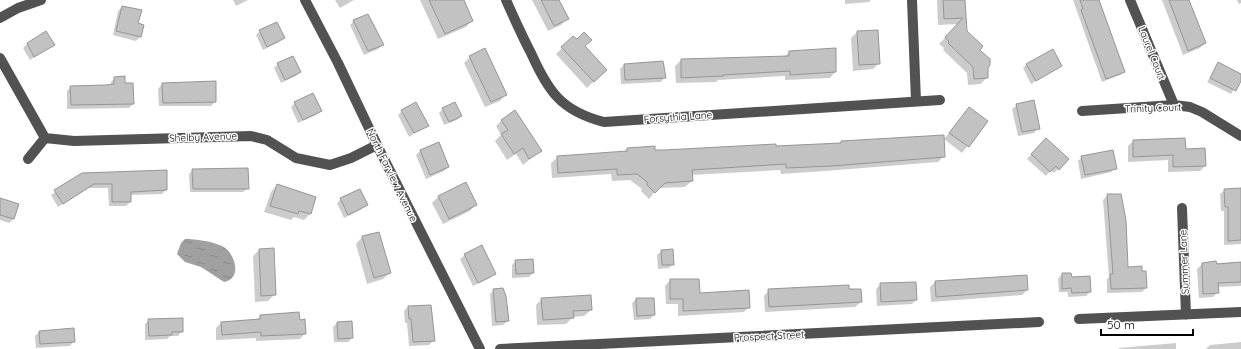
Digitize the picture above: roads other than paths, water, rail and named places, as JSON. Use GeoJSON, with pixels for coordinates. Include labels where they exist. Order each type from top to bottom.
{"type":"FeatureCollection","features":[{"type":"Feature","properties":{"kind":"street"},"geometry":{"type":"LineString","coordinates":[[0,18],[18,8],[41,0]]}},
{"type":"Feature","properties":{"kind":"street","name":"North Farview Avenue"},"geometry":{"type":"LineString","coordinates":[[305,0],[338,63],[377,145],[480,349]]}},
{"type":"Feature","properties":{"kind":"street","name":"Forsythia Lane"},"geometry":{"type":"LineString","coordinates":[[506,0],[549,89],[559,100],[572,110],[604,122],[940,100]]}},
{"type":"Feature","properties":{"kind":"street"},"geometry":{"type":"LineString","coordinates":[[912,0],[916,101]]}},
{"type":"Feature","properties":{"kind":"street","name":"Laurel Court"},"geometry":{"type":"LineString","coordinates":[[1130,0],[1174,105]]}},
{"type":"Feature","properties":{"kind":"street"},"geometry":{"type":"LineString","coordinates":[[0,58],[45,138],[28,159]]}},
{"type":"Feature","properties":{"kind":"street","name":"Trinity Court"},"geometry":{"type":"LineString","coordinates":[[1082,111],[1174,105],[1190,107],[1202,112],[1241,136]]}},
{"type":"Feature","properties":{"kind":"street","name":"Shelby Avenue"},"geometry":{"type":"LineString","coordinates":[[45,138],[74,141],[251,136],[267,140],[296,158],[330,165],[351,158],[377,145]]}},
{"type":"Feature","properties":{"kind":"street","name":"Summer Lane"},"geometry":{"type":"LineString","coordinates":[[1182,208],[1186,315]]}},
{"type":"Feature","properties":{"kind":"street"},"geometry":{"type":"LineString","coordinates":[[1080,320],[1241,312]]}},
{"type":"Feature","properties":{"kind":"street","name":"Prospect Street"},"geometry":{"type":"LineString","coordinates":[[500,349],[1039,322]]}},
{"type":"Feature","properties":{"kind":"water"},"geometry":{"type":"Polygon","coordinates":[[[185,239],[208,242],[227,249],[235,265],[234,276],[230,280],[224,282],[201,267],[185,262],[177,254],[181,243],[185,239]]]}}]}
